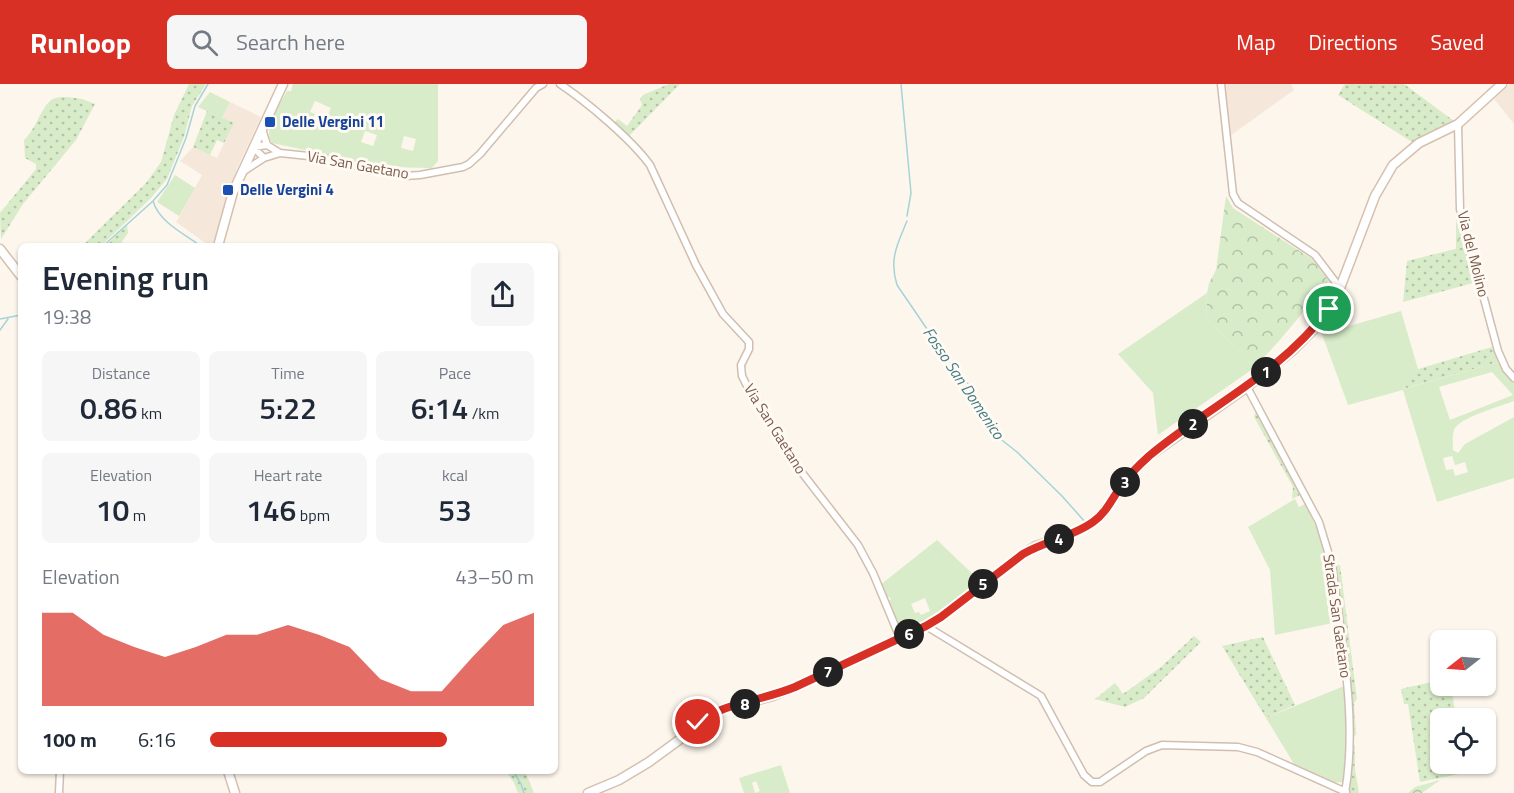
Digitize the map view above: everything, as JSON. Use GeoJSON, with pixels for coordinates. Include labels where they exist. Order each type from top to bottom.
{"type":"FeatureCollection","features":[{"type":"Feature","properties":{"kind":"street"},"geometry":{"type":"LineString","coordinates":[[219,243],[227,209],[241,173],[283,84]]}},
{"type":"Feature","properties":{"kind":"street","name":"Via San Gaetano"},"geometry":{"type":"LineString","coordinates":[[241,173],[264,158],[280,153],[318,157],[405,176],[470,164],[536,88],[543,84]]}},
{"type":"Feature","properties":{"kind":"street","name":"Via San Gaetano"},"geometry":{"type":"LineString","coordinates":[[560,84],[642,153],[650,165],[693,259],[718,305],[726,318],[749,342],[749,350],[741,365],[742,376],[747,386],[803,474],[858,545],[873,573],[900,638]]}},
{"type":"Feature","properties":{"kind":"street"},"geometry":{"type":"LineString","coordinates":[[1221,84],[1232,187],[1238,203],[1315,255],[1340,288]]}},
{"type":"Feature","properties":{"kind":"street"},"geometry":{"type":"LineString","coordinates":[[588,793],[619,780],[649,762],[711,714],[773,696],[795,687],[926,626],[1023,554],[1036,546],[1080,530],[1092,523],[1103,513],[1130,475],[1149,456],[1247,387],[1292,351],[1314,329],[1329,309],[1340,288],[1375,196],[1393,165],[1419,144],[1458,124],[1502,84]]}},
{"type":"Feature","properties":{"kind":"street","name":"Via del Molino"},"geometry":{"type":"LineString","coordinates":[[1458,124],[1460,208],[1498,351],[1506,369],[1514,378]]}},
{"type":"Feature","properties":{"kind":"street"},"geometry":{"type":"LineString","coordinates":[[253,147],[267,145],[261,129]]}},
{"type":"Feature","properties":{"kind":"street","name":"Via San Gaetano"},"geometry":{"type":"LineString","coordinates":[[267,145],[280,153]]}},
{"type":"Feature","properties":{"kind":"street"},"geometry":{"type":"LineString","coordinates":[[253,147],[264,158]]}},
{"type":"Feature","properties":{"kind":"street"},"geometry":{"type":"LineString","coordinates":[[0,249],[18,272]]}},
{"type":"Feature","properties":{"kind":"street","name":"Strada San Gaetano"},"geometry":{"type":"LineString","coordinates":[[1247,387],[1319,522],[1328,548],[1347,687],[1349,740],[1345,793]]}},
{"type":"Feature","properties":{"kind":"street"},"geometry":{"type":"LineString","coordinates":[[926,626],[1041,696],[1084,775],[1092,782],[1100,782],[1108,778],[1134,758],[1154,747],[1183,744],[1248,749],[1282,762],[1345,793]]}},
{"type":"Feature","properties":{"kind":"street"},"geometry":{"type":"LineString","coordinates":[[59,793],[60,774]]}},
{"type":"Feature","properties":{"kind":"street"},"geometry":{"type":"LineString","coordinates":[[229,774],[235,793]]}},
{"type":"Feature","properties":{"kind":"shaded area"},"geometry":{"type":"Polygon","coordinates":[[[1224,84],[1291,84],[1294,90],[1230,136],[1224,84]]]}},
{"type":"Feature","properties":{"kind":"shaded area"},"geometry":{"type":"Polygon","coordinates":[[[1510,84],[1514,84],[1514,124],[1494,99],[1510,84]]]}},
{"type":"Feature","properties":{"kind":"shaded area"},"geometry":{"type":"Polygon","coordinates":[[[230,102],[261,117],[238,166],[214,243],[206,243],[176,222],[202,175],[180,161],[193,147],[217,158],[233,124],[222,118],[230,102]]]}},
{"type":"Feature","properties":{"kind":"green space"},"geometry":{"type":"Polygon","coordinates":[[[189,84],[206,84],[192,106],[184,137],[167,179],[151,198],[104,243],[85,243],[146,183],[161,162],[174,115],[189,84]]]}},
{"type":"Feature","properties":{"kind":"green space"},"geometry":{"type":"Polygon","coordinates":[[[293,84],[438,84],[438,161],[432,168],[385,167],[272,143],[269,137],[270,123],[287,91],[291,91],[293,84]],[[315,101],[310,112],[315,114],[312,120],[323,126],[331,108],[315,101]],[[365,131],[361,142],[373,146],[377,135],[365,131]],[[404,136],[401,148],[413,151],[416,139],[404,136]]]}},
{"type":"Feature","properties":{"kind":"green space"},"geometry":{"type":"Polygon","coordinates":[[[669,84],[680,84],[629,136],[614,123],[618,119],[627,126],[642,105],[640,99],[643,95],[669,84]]]}},
{"type":"Feature","properties":{"kind":"green space"},"geometry":{"type":"Polygon","coordinates":[[[1345,84],[1404,84],[1454,121],[1412,142],[1338,95],[1345,84]]]}},
{"type":"Feature","properties":{"kind":"green space"},"geometry":{"type":"Polygon","coordinates":[[[210,92],[230,102],[222,118],[198,107],[210,92]]]}},
{"type":"Feature","properties":{"kind":"green space"},"geometry":{"type":"Polygon","coordinates":[[[68,97],[95,104],[76,140],[23,204],[1,239],[0,213],[36,169],[36,164],[25,158],[24,140],[49,102],[56,98],[68,97]]]}},
{"type":"Feature","properties":{"kind":"green space"},"geometry":{"type":"Polygon","coordinates":[[[207,111],[234,123],[224,143],[217,140],[210,155],[193,147],[207,111]]]}},
{"type":"Feature","properties":{"kind":"green space"},"geometry":{"type":"Polygon","coordinates":[[[175,175],[195,188],[179,216],[157,202],[175,175]]]}},
{"type":"Feature","properties":{"kind":"green space"},"geometry":{"type":"Polygon","coordinates":[[[1226,196],[1233,208],[1312,259],[1329,281],[1254,368],[1206,317],[1207,293],[1216,270],[1226,196]]]}},
{"type":"Feature","properties":{"kind":"green space"},"geometry":{"type":"Polygon","coordinates":[[[1456,203],[1467,246],[1456,249],[1456,203]]]}},
{"type":"Feature","properties":{"kind":"green space"},"geometry":{"type":"Polygon","coordinates":[[[127,225],[128,233],[121,243],[108,243],[127,225]]]}},
{"type":"Feature","properties":{"kind":"green space"},"geometry":{"type":"Polygon","coordinates":[[[1467,246],[1477,282],[1403,302],[1407,261],[1467,246]]]}},
{"type":"Feature","properties":{"kind":"green space"},"geometry":{"type":"Polygon","coordinates":[[[1207,293],[1206,317],[1254,368],[1158,435],[1153,393],[1118,354],[1207,293]]]}},
{"type":"Feature","properties":{"kind":"green space"},"geometry":{"type":"Polygon","coordinates":[[[1401,311],[1418,369],[1404,389],[1498,362],[1514,382],[1514,401],[1463,421],[1453,432],[1453,450],[1458,453],[1465,444],[1514,417],[1514,478],[1437,502],[1403,390],[1348,405],[1322,334],[1401,311]],[[1492,372],[1439,387],[1450,420],[1513,395],[1492,372]],[[1452,456],[1443,458],[1446,470],[1453,469],[1455,476],[1468,472],[1465,462],[1455,465],[1452,456]]]}},
{"type":"Feature","properties":{"kind":"green space"},"geometry":{"type":"Polygon","coordinates":[[[1492,347],[1498,362],[1403,389],[1418,369],[1492,347]]]}},
{"type":"Feature","properties":{"kind":"green space"},"geometry":{"type":"Polygon","coordinates":[[[1256,411],[1300,495],[1292,499],[1293,487],[1254,417],[1256,411]]]}},
{"type":"Feature","properties":{"kind":"green space"},"geometry":{"type":"Polygon","coordinates":[[[1295,499],[1299,507],[1305,504],[1319,533],[1327,560],[1322,562],[1323,569],[1329,569],[1333,623],[1275,635],[1270,570],[1248,527],[1295,499]]]}},
{"type":"Feature","properties":{"kind":"green space"},"geometry":{"type":"Polygon","coordinates":[[[937,540],[981,582],[926,622],[900,632],[887,602],[891,599],[889,597],[885,599],[880,585],[937,540]],[[925,598],[911,604],[915,613],[919,612],[921,615],[930,611],[925,598]]]}},
{"type":"Feature","properties":{"kind":"green space"},"geometry":{"type":"Polygon","coordinates":[[[1340,565],[1357,699],[1354,703],[1356,734],[1354,737],[1351,736],[1334,566],[1340,565]]]}},
{"type":"Feature","properties":{"kind":"green space"},"geometry":{"type":"Polygon","coordinates":[[[1194,636],[1201,642],[1144,698],[1125,707],[1095,699],[1115,683],[1123,694],[1161,667],[1194,636]]]}},
{"type":"Feature","properties":{"kind":"green space"},"geometry":{"type":"Polygon","coordinates":[[[1263,637],[1295,705],[1266,718],[1222,646],[1263,637]]]}},
{"type":"Feature","properties":{"kind":"green space"},"geometry":{"type":"Polygon","coordinates":[[[1430,682],[1430,696],[1453,696],[1454,708],[1430,708],[1430,774],[1459,774],[1420,782],[1408,704],[1404,704],[1401,689],[1430,682]]]}},
{"type":"Feature","properties":{"kind":"green space"},"geometry":{"type":"Polygon","coordinates":[[[1344,686],[1346,740],[1343,782],[1332,783],[1294,764],[1266,718],[1344,686]]]}},
{"type":"Feature","properties":{"kind":"green space"},"geometry":{"type":"Polygon","coordinates":[[[1351,745],[1355,745],[1355,769],[1359,793],[1349,793],[1351,745]]]}},
{"type":"Feature","properties":{"kind":"green space"},"geometry":{"type":"Polygon","coordinates":[[[781,765],[790,793],[744,793],[739,778],[781,765]],[[756,781],[752,783],[755,793],[760,791],[756,781]]]}},
{"type":"Feature","properties":{"kind":"green space"},"geometry":{"type":"Polygon","coordinates":[[[508,774],[526,774],[534,793],[518,793],[508,774]]]}},
{"type":"Feature","properties":{"kind":"green space"},"geometry":{"type":"Polygon","coordinates":[[[1440,780],[1422,793],[1408,793],[1415,787],[1440,780]]]}},
{"type":"Feature","properties":{"kind":"waterway"},"geometry":{"type":"LineString","coordinates":[[106,243],[153,201],[167,185],[186,138],[195,106],[208,84]]}},
{"type":"Feature","properties":{"kind":"waterway","name":"Fosso San Domenico"},"geometry":{"type":"LineString","coordinates":[[901,84],[911,193],[907,216]]}},
{"type":"Feature","properties":{"kind":"waterway"},"geometry":{"type":"LineString","coordinates":[[153,201],[166,221],[196,243]]}},
{"type":"Feature","properties":{"kind":"waterway","name":"Fosso San Domenico"},"geometry":{"type":"LineString","coordinates":[[907,221],[897,245],[894,260],[897,285],[955,370],[970,386],[986,420],[998,437],[1017,452],[1086,523]]}},
{"type":"Feature","properties":{"kind":"waterway"},"geometry":{"type":"LineString","coordinates":[[0,319],[18,316]]}},
{"type":"Feature","properties":{"kind":"waterway"},"geometry":{"type":"LineString","coordinates":[[0,330],[8,319]]}},
{"type":"Feature","properties":{"kind":"waterway"},"geometry":{"type":"LineString","coordinates":[[515,774],[524,793]]}},
{"type":"Feature","properties":{"kind":"place","name":"Delle Vergini 11"},"geometry":{"type":"Point","coordinates":[270,122]}},
{"type":"Feature","properties":{"kind":"place","name":"Delle Vergini 4"},"geometry":{"type":"Point","coordinates":[228,190]}},
{"type":"Feature","properties":{"kind":"route"},"geometry":{"type":"LineString","coordinates":[[698,722],[720,710],[773,696],[795,687],[926,626],[1023,554],[1036,546],[1072,534],[1092,523],[1108,507],[1130,475],[1149,456],[1247,387],[1292,351],[1314,329],[1329,309]]}}]}
